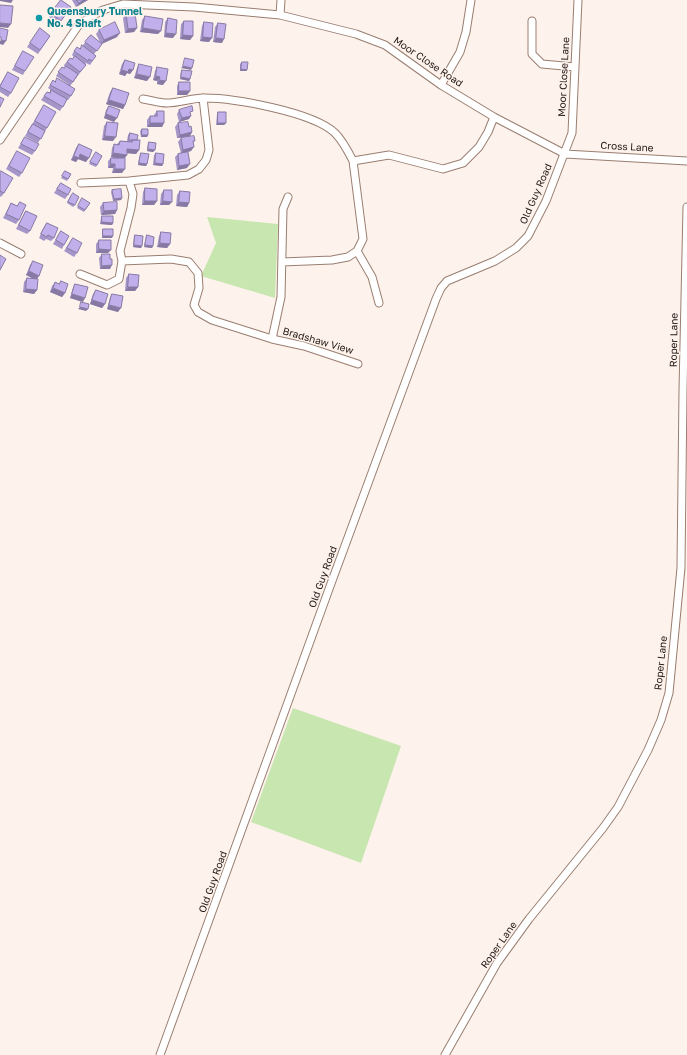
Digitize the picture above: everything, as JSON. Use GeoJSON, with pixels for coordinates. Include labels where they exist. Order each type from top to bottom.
{"type":"FeatureCollection","features":[{"type":"Feature","properties":{"kind":"street"},"geometry":{"type":"LineString","coordinates":[[280,15],[281,0]]}},
{"type":"Feature","properties":{"kind":"street"},"geometry":{"type":"LineString","coordinates":[[441,85],[460,52],[466,32],[471,0]]}},
{"type":"Feature","properties":{"kind":"street","name":"Moor Close Lane"},"geometry":{"type":"LineString","coordinates":[[565,154],[572,134],[578,0]]}},
{"type":"Feature","properties":{"kind":"street","name":"Moor Close Road"},"geometry":{"type":"LineString","coordinates":[[0,140],[78,26],[90,17],[103,10],[124,4],[194,3],[280,15],[356,34],[385,45],[441,85],[494,117],[565,154]]}},
{"type":"Feature","properties":{"kind":"street"},"geometry":{"type":"LineString","coordinates":[[532,21],[532,54],[542,64],[575,67]]}},
{"type":"Feature","properties":{"kind":"street"},"geometry":{"type":"LineString","coordinates":[[80,183],[129,181],[188,175],[199,169],[206,160],[209,150],[203,98]]}},
{"type":"Feature","properties":{"kind":"street"},"geometry":{"type":"LineString","coordinates":[[143,99],[167,103],[203,98],[238,100],[302,116],[325,126],[334,132],[341,140],[353,161],[363,239],[357,251],[348,257],[332,260],[282,262]]}},
{"type":"Feature","properties":{"kind":"street"},"geometry":{"type":"LineString","coordinates":[[353,161],[390,155],[443,169],[463,163],[479,147],[488,132],[494,117]]}},
{"type":"Feature","properties":{"kind":"street","name":"Cross Lane"},"geometry":{"type":"LineString","coordinates":[[565,154],[687,161]]}},
{"type":"Feature","properties":{"kind":"street","name":"Old Guy Road"},"geometry":{"type":"LineString","coordinates":[[160,1055],[439,294],[447,281],[495,261],[516,248],[528,236],[546,201],[565,154]]}},
{"type":"Feature","properties":{"kind":"street"},"geometry":{"type":"LineString","coordinates":[[80,274],[107,285],[119,279],[122,261],[120,251],[133,194],[129,181]]}},
{"type":"Feature","properties":{"kind":"street","name":"Bradshaw View"},"geometry":{"type":"LineString","coordinates":[[272,339],[281,297],[283,210],[288,197]]}},
{"type":"Feature","properties":{"kind":"street","name":"Roper Lane"},"geometry":{"type":"LineString","coordinates":[[444,1055],[497,963],[529,919],[603,828],[618,807],[648,750],[661,720],[668,694],[681,568],[684,478],[687,207]]}},
{"type":"Feature","properties":{"kind":"street"},"geometry":{"type":"LineString","coordinates":[[0,243],[21,254]]}},
{"type":"Feature","properties":{"kind":"street"},"geometry":{"type":"LineString","coordinates":[[357,251],[372,277],[379,303]]}},
{"type":"Feature","properties":{"kind":"street","name":"Bradshaw View"},"geometry":{"type":"LineString","coordinates":[[122,261],[171,259],[189,262],[198,273],[198,288],[194,305],[198,312],[212,320],[272,339],[304,346],[358,364]]}},
{"type":"Feature","properties":{"kind":"green space"},"geometry":{"type":"Polygon","coordinates":[[[207,217],[278,224],[275,298],[201,276],[216,243],[207,217]]]}},
{"type":"Feature","properties":{"kind":"green space"},"geometry":{"type":"Polygon","coordinates":[[[293,708],[401,746],[361,863],[251,822],[293,708]]]}},
{"type":"Feature","properties":{"kind":"building"},"geometry":{"type":"Polygon","coordinates":[[[61,0],[71,7],[61,21],[51,13],[61,0]]]}},
{"type":"Feature","properties":{"kind":"building"},"geometry":{"type":"Polygon","coordinates":[[[77,0],[84,0],[79,3],[77,0]]]}},
{"type":"Feature","properties":{"kind":"building"},"geometry":{"type":"Polygon","coordinates":[[[0,5],[13,6],[11,24],[0,23],[0,5]]]}},
{"type":"Feature","properties":{"kind":"building"},"geometry":{"type":"Polygon","coordinates":[[[135,13],[137,28],[128,29],[126,14],[135,13]]]}},
{"type":"Feature","properties":{"kind":"building"},"geometry":{"type":"Polygon","coordinates":[[[145,16],[163,19],[161,31],[143,28],[145,16]]]}},
{"type":"Feature","properties":{"kind":"building"},"geometry":{"type":"Polygon","coordinates":[[[168,18],[177,20],[176,34],[166,33],[168,18]]]}},
{"type":"Feature","properties":{"kind":"building"},"geometry":{"type":"Polygon","coordinates":[[[184,21],[193,21],[193,36],[183,35],[184,21]]]}},
{"type":"Feature","properties":{"kind":"building"},"geometry":{"type":"Polygon","coordinates":[[[115,22],[120,33],[104,40],[99,30],[115,22]]]}},
{"type":"Feature","properties":{"kind":"building"},"geometry":{"type":"Polygon","coordinates":[[[204,22],[213,23],[212,38],[203,37],[204,22]]]}},
{"type":"Feature","properties":{"kind":"building"},"geometry":{"type":"Polygon","coordinates":[[[218,23],[226,24],[224,39],[216,38],[218,23]]]}},
{"type":"Feature","properties":{"kind":"building"},"geometry":{"type":"Polygon","coordinates":[[[0,28],[8,30],[6,41],[1,40],[0,28]]]}},
{"type":"Feature","properties":{"kind":"building"},"geometry":{"type":"Polygon","coordinates":[[[40,28],[50,36],[40,50],[30,43],[40,28]]]}},
{"type":"Feature","properties":{"kind":"building"},"geometry":{"type":"Polygon","coordinates":[[[91,35],[102,44],[97,51],[85,42],[91,35]]]}},
{"type":"Feature","properties":{"kind":"building"},"geometry":{"type":"Polygon","coordinates":[[[82,45],[96,56],[92,61],[89,59],[88,61],[74,51],[77,47],[80,49],[82,45]]]}},
{"type":"Feature","properties":{"kind":"building"},"geometry":{"type":"Polygon","coordinates":[[[23,51],[34,57],[25,71],[15,66],[23,51]]]}},
{"type":"Feature","properties":{"kind":"building"},"geometry":{"type":"Polygon","coordinates":[[[75,56],[86,65],[80,72],[67,62],[70,58],[72,59],[75,56]]]}},
{"type":"Feature","properties":{"kind":"building"},"geometry":{"type":"Polygon","coordinates":[[[185,58],[194,60],[192,68],[183,66],[185,58]]]}},
{"type":"Feature","properties":{"kind":"building"},"geometry":{"type":"Polygon","coordinates":[[[125,60],[135,63],[133,70],[129,69],[128,72],[122,70],[125,60]]]}},
{"type":"Feature","properties":{"kind":"building"},"geometry":{"type":"Polygon","coordinates":[[[242,62],[248,62],[247,70],[241,69],[242,62]]]}},
{"type":"Feature","properties":{"kind":"building"},"geometry":{"type":"Polygon","coordinates":[[[139,64],[152,67],[150,77],[137,74],[139,64]]]}},
{"type":"Feature","properties":{"kind":"building"},"geometry":{"type":"Polygon","coordinates":[[[66,66],[78,74],[73,82],[58,72],[62,67],[64,68],[66,66]]]}},
{"type":"Feature","properties":{"kind":"building"},"geometry":{"type":"Polygon","coordinates":[[[157,67],[168,69],[166,81],[159,80],[160,77],[156,76],[157,67]]]}},
{"type":"Feature","properties":{"kind":"building"},"geometry":{"type":"Polygon","coordinates":[[[182,70],[192,71],[190,79],[181,77],[182,70]]]}},
{"type":"Feature","properties":{"kind":"building"},"geometry":{"type":"Polygon","coordinates":[[[8,72],[19,78],[11,93],[0,87],[8,72]]]}},
{"type":"Feature","properties":{"kind":"building"},"geometry":{"type":"Polygon","coordinates":[[[57,78],[75,89],[71,96],[50,85],[53,80],[55,82],[57,78]]]}},
{"type":"Feature","properties":{"kind":"building"},"geometry":{"type":"Polygon","coordinates":[[[179,82],[190,82],[190,91],[179,91],[179,82]]]}},
{"type":"Feature","properties":{"kind":"building"},"geometry":{"type":"Polygon","coordinates":[[[113,88],[129,93],[125,105],[109,100],[113,88]]]}},
{"type":"Feature","properties":{"kind":"building"},"geometry":{"type":"Polygon","coordinates":[[[51,90],[67,99],[63,107],[44,96],[47,92],[50,93],[51,90]]]}},
{"type":"Feature","properties":{"kind":"building"},"geometry":{"type":"Polygon","coordinates":[[[0,97],[4,99],[0,107],[0,97]]]}},
{"type":"Feature","properties":{"kind":"building"},"geometry":{"type":"Polygon","coordinates":[[[44,105],[56,112],[47,128],[35,121],[44,105]]]}},
{"type":"Feature","properties":{"kind":"building"},"geometry":{"type":"Polygon","coordinates":[[[109,106],[120,110],[117,118],[106,114],[109,106]]]}},
{"type":"Feature","properties":{"kind":"building"},"geometry":{"type":"Polygon","coordinates":[[[192,106],[193,111],[190,112],[191,116],[182,118],[179,110],[192,106]]]}},
{"type":"Feature","properties":{"kind":"building"},"geometry":{"type":"Polygon","coordinates":[[[157,111],[164,111],[164,123],[150,123],[150,116],[157,116],[157,111]]]}},
{"type":"Feature","properties":{"kind":"building"},"geometry":{"type":"Polygon","coordinates":[[[218,112],[226,112],[226,123],[218,123],[218,112]]]}},
{"type":"Feature","properties":{"kind":"building"},"geometry":{"type":"Polygon","coordinates":[[[107,122],[118,123],[116,137],[105,136],[107,122]]]}},
{"type":"Feature","properties":{"kind":"building"},"geometry":{"type":"Polygon","coordinates":[[[188,122],[189,127],[191,126],[192,132],[180,135],[178,123],[188,122]]]}},
{"type":"Feature","properties":{"kind":"building"},"geometry":{"type":"Polygon","coordinates":[[[33,124],[45,131],[41,139],[28,132],[33,124]]]}},
{"type":"Feature","properties":{"kind":"building"},"geometry":{"type":"Polygon","coordinates":[[[142,129],[148,129],[148,135],[142,135],[142,129]]]}},
{"type":"Feature","properties":{"kind":"building"},"geometry":{"type":"Polygon","coordinates":[[[130,133],[138,135],[137,140],[129,140],[130,133]]]}},
{"type":"Feature","properties":{"kind":"building"},"geometry":{"type":"Polygon","coordinates":[[[194,136],[194,147],[183,150],[181,138],[194,136]]]}},
{"type":"Feature","properties":{"kind":"building"},"geometry":{"type":"Polygon","coordinates":[[[25,137],[39,144],[35,151],[21,144],[25,137]]]}},
{"type":"Feature","properties":{"kind":"building"},"geometry":{"type":"Polygon","coordinates":[[[132,140],[140,140],[139,150],[127,149],[127,155],[113,153],[114,144],[119,145],[120,141],[132,142],[132,140]]]}},
{"type":"Feature","properties":{"kind":"building"},"geometry":{"type":"Polygon","coordinates":[[[149,142],[156,143],[155,150],[148,149],[149,142]]]}},
{"type":"Feature","properties":{"kind":"building"},"geometry":{"type":"Polygon","coordinates":[[[79,144],[92,150],[89,158],[80,154],[79,158],[74,156],[79,144]]]}},
{"type":"Feature","properties":{"kind":"building"},"geometry":{"type":"Polygon","coordinates":[[[17,151],[30,158],[22,173],[9,166],[17,151]]]}},
{"type":"Feature","properties":{"kind":"building"},"geometry":{"type":"Polygon","coordinates":[[[96,152],[102,156],[97,165],[90,162],[96,152]]]}},
{"type":"Feature","properties":{"kind":"building"},"geometry":{"type":"Polygon","coordinates":[[[188,152],[190,164],[179,166],[178,154],[188,152]]]}},
{"type":"Feature","properties":{"kind":"building"},"geometry":{"type":"Polygon","coordinates":[[[141,153],[149,154],[147,164],[139,163],[141,153]]]}},
{"type":"Feature","properties":{"kind":"building"},"geometry":{"type":"Polygon","coordinates":[[[156,153],[164,154],[163,164],[155,163],[156,153]]]}},
{"type":"Feature","properties":{"kind":"building"},"geometry":{"type":"Polygon","coordinates":[[[111,158],[125,158],[125,169],[115,169],[115,164],[111,164],[111,158]]]}},
{"type":"Feature","properties":{"kind":"building"},"geometry":{"type":"Polygon","coordinates":[[[1,171],[13,178],[4,193],[0,191],[1,171]]]}},
{"type":"Feature","properties":{"kind":"building"},"geometry":{"type":"Polygon","coordinates":[[[65,171],[71,174],[68,179],[62,176],[65,171]]]}},
{"type":"Feature","properties":{"kind":"building"},"geometry":{"type":"Polygon","coordinates":[[[61,183],[71,189],[68,195],[57,189],[61,183]]]}},
{"type":"Feature","properties":{"kind":"building"},"geometry":{"type":"Polygon","coordinates":[[[145,188],[157,189],[157,201],[145,201],[145,188]]]}},
{"type":"Feature","properties":{"kind":"building"},"geometry":{"type":"Polygon","coordinates":[[[121,189],[122,198],[114,199],[112,190],[121,189]]]}},
{"type":"Feature","properties":{"kind":"building"},"geometry":{"type":"Polygon","coordinates":[[[164,190],[172,190],[172,202],[163,201],[164,190]]]}},
{"type":"Feature","properties":{"kind":"building"},"geometry":{"type":"Polygon","coordinates":[[[180,191],[190,192],[189,203],[179,202],[180,191]]]}},
{"type":"Feature","properties":{"kind":"building"},"geometry":{"type":"Polygon","coordinates":[[[73,193],[79,197],[75,205],[68,202],[73,193]]]}},
{"type":"Feature","properties":{"kind":"building"},"geometry":{"type":"Polygon","coordinates":[[[82,198],[90,203],[85,210],[78,206],[82,198]]]}},
{"type":"Feature","properties":{"kind":"building"},"geometry":{"type":"Polygon","coordinates":[[[20,202],[26,205],[19,220],[6,214],[11,203],[17,206],[20,202]]]}},
{"type":"Feature","properties":{"kind":"building"},"geometry":{"type":"Polygon","coordinates":[[[117,202],[117,210],[104,211],[103,203],[117,202]]]}},
{"type":"Feature","properties":{"kind":"building"},"geometry":{"type":"Polygon","coordinates":[[[26,211],[37,216],[30,231],[19,225],[26,211]]]}},
{"type":"Feature","properties":{"kind":"building"},"geometry":{"type":"Polygon","coordinates":[[[102,216],[113,216],[113,223],[102,222],[102,216]]]}},
{"type":"Feature","properties":{"kind":"building"},"geometry":{"type":"Polygon","coordinates":[[[47,223],[58,228],[54,238],[41,234],[47,223]]]}},
{"type":"Feature","properties":{"kind":"building"},"geometry":{"type":"Polygon","coordinates":[[[103,229],[113,229],[113,236],[103,236],[103,229]]]}},
{"type":"Feature","properties":{"kind":"building"},"geometry":{"type":"Polygon","coordinates":[[[61,231],[69,236],[64,245],[56,240],[61,231]]]}},
{"type":"Feature","properties":{"kind":"building"},"geometry":{"type":"Polygon","coordinates":[[[161,232],[171,233],[170,244],[160,243],[161,232]]]}},
{"type":"Feature","properties":{"kind":"building"},"geometry":{"type":"Polygon","coordinates":[[[135,235],[143,236],[142,246],[134,245],[135,235]]]}},
{"type":"Feature","properties":{"kind":"building"},"geometry":{"type":"Polygon","coordinates":[[[147,235],[154,237],[153,246],[145,245],[147,235]]]}},
{"type":"Feature","properties":{"kind":"building"},"geometry":{"type":"Polygon","coordinates":[[[73,238],[82,243],[77,253],[67,248],[73,238]]]}},
{"type":"Feature","properties":{"kind":"building"},"geometry":{"type":"Polygon","coordinates":[[[99,240],[111,240],[111,250],[99,249],[99,240]]]}},
{"type":"Feature","properties":{"kind":"building"},"geometry":{"type":"Polygon","coordinates":[[[102,254],[110,254],[112,265],[102,266],[102,254]]]}},
{"type":"Feature","properties":{"kind":"building"},"geometry":{"type":"Polygon","coordinates":[[[0,255],[6,259],[0,270],[0,255]]]}},
{"type":"Feature","properties":{"kind":"building"},"geometry":{"type":"Polygon","coordinates":[[[33,261],[43,265],[39,276],[29,271],[33,261]]]}},
{"type":"Feature","properties":{"kind":"building"},"geometry":{"type":"Polygon","coordinates":[[[129,274],[139,275],[138,287],[128,287],[129,274]]]}},
{"type":"Feature","properties":{"kind":"building"},"geometry":{"type":"Polygon","coordinates":[[[27,278],[38,279],[37,290],[26,289],[27,278]]]}},
{"type":"Feature","properties":{"kind":"building"},"geometry":{"type":"Polygon","coordinates":[[[61,281],[68,284],[65,293],[53,288],[55,282],[59,284],[61,281]]]}},
{"type":"Feature","properties":{"kind":"building"},"geometry":{"type":"Polygon","coordinates":[[[75,284],[88,287],[85,298],[72,294],[75,284]]]}},
{"type":"Feature","properties":{"kind":"building"},"geometry":{"type":"Polygon","coordinates":[[[96,290],[108,294],[105,304],[92,300],[96,290]]]}},
{"type":"Feature","properties":{"kind":"building"},"geometry":{"type":"Polygon","coordinates":[[[112,294],[123,296],[121,308],[109,305],[112,294]]]}},
{"type":"Feature","properties":{"kind":"building"},"geometry":{"type":"Polygon","coordinates":[[[81,302],[89,304],[88,309],[80,307],[81,302]]]}},
{"type":"Feature","properties":{"kind":"place","name":"Queensbury Tunnel No. 4 Shaft"},"geometry":{"type":"Point","coordinates":[39,18]}}]}
